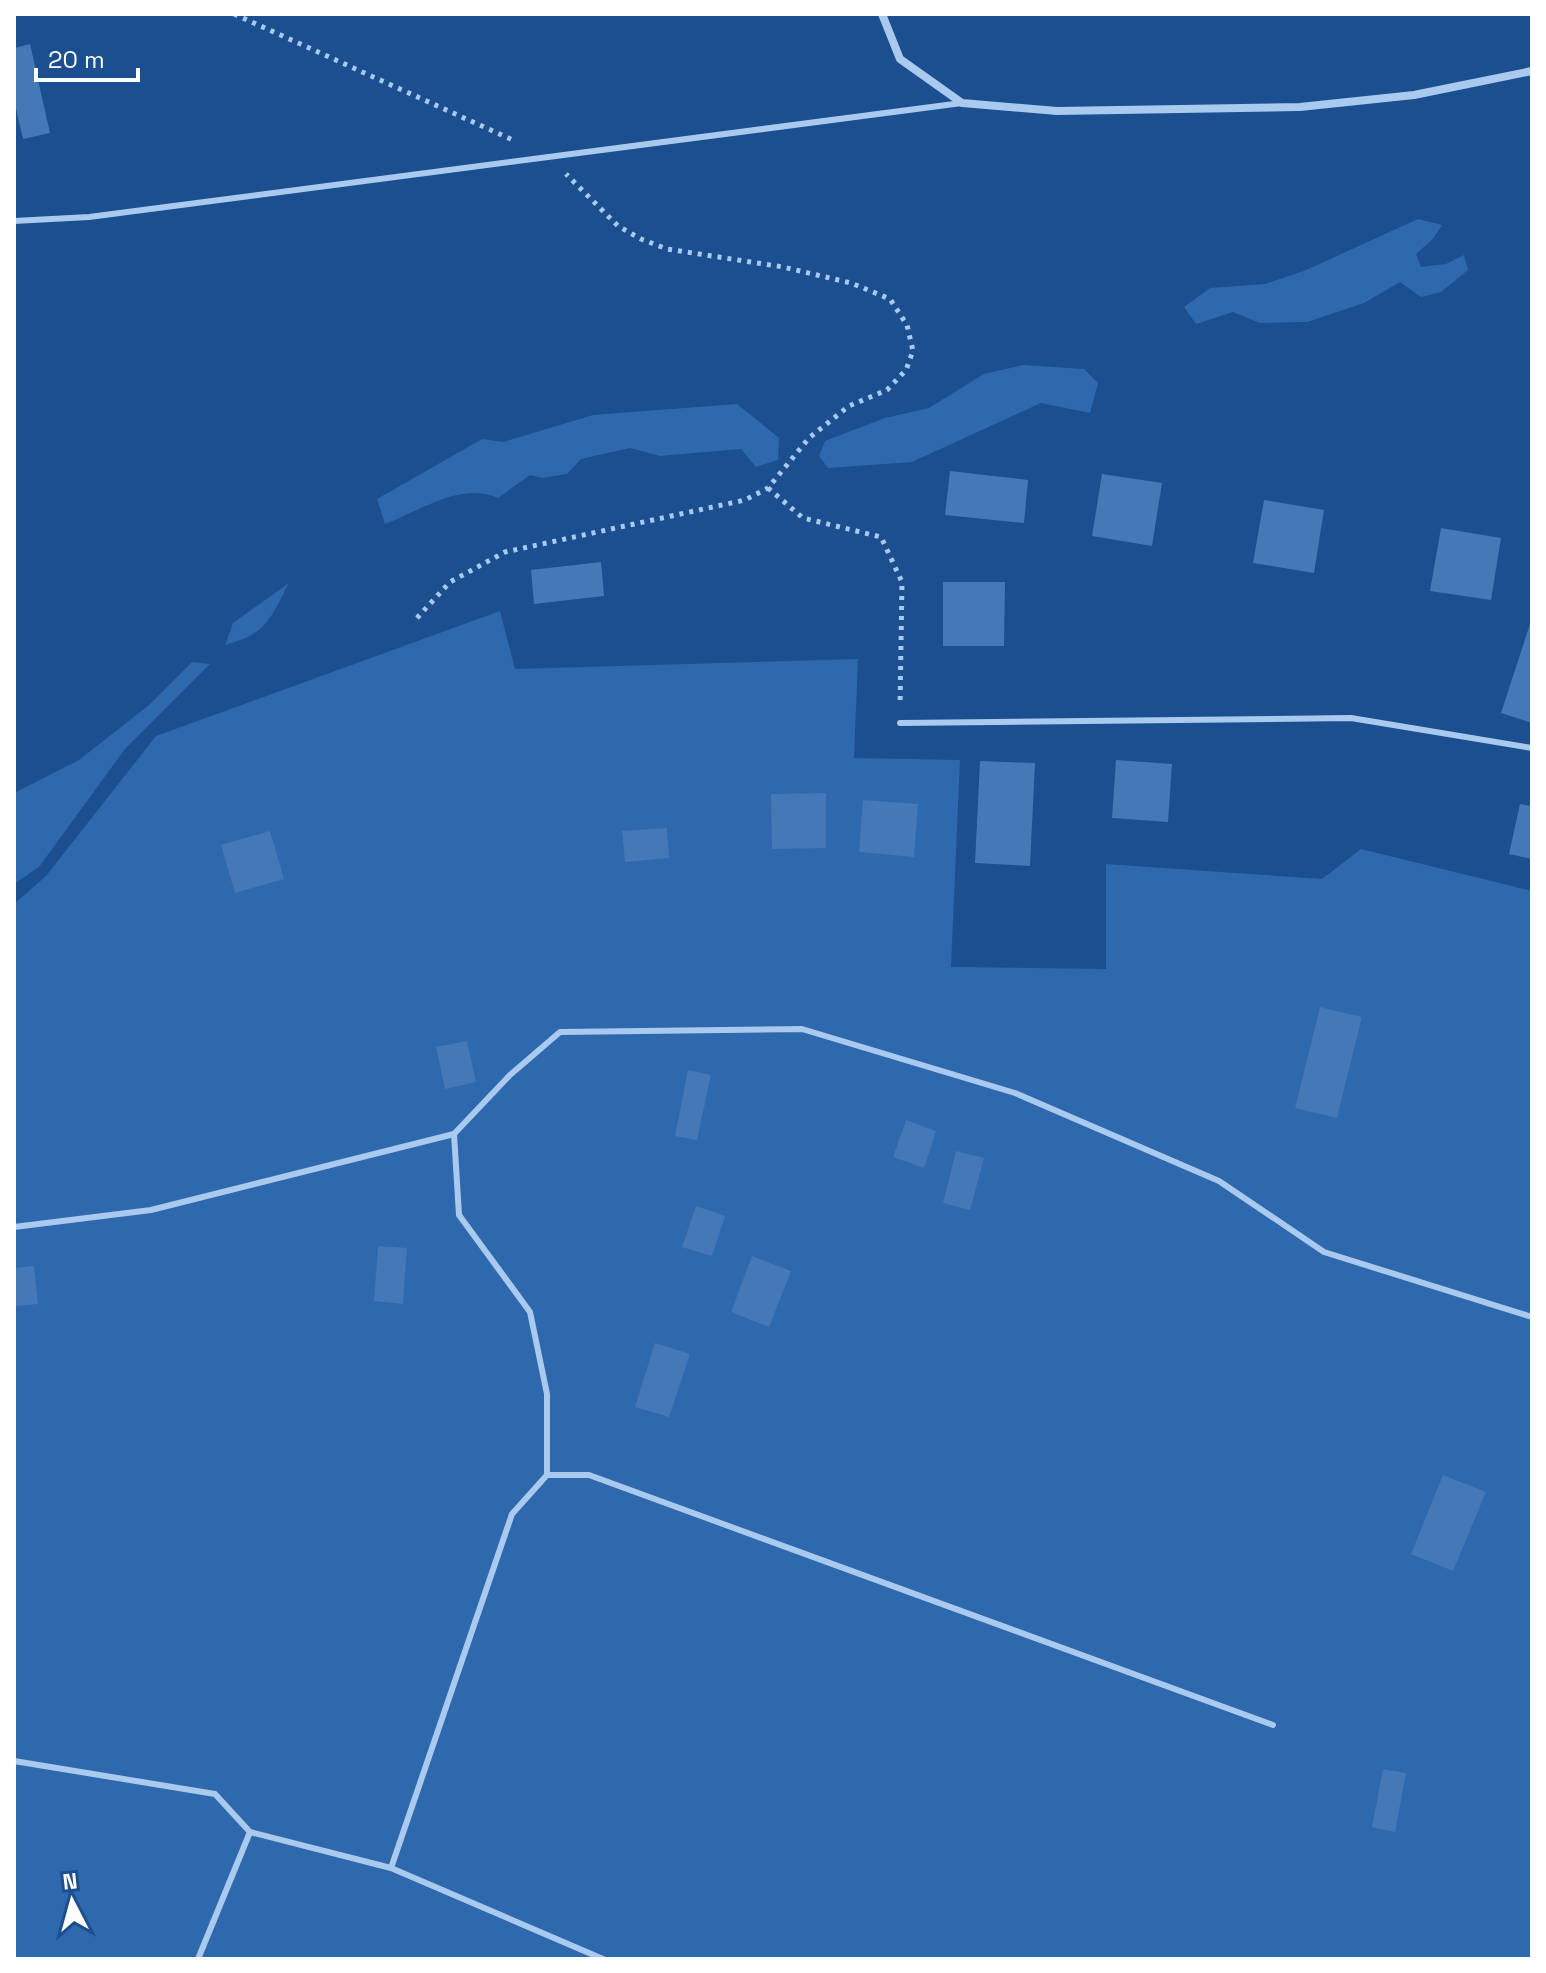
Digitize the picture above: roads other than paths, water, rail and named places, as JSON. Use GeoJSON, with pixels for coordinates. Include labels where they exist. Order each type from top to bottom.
{"type":"FeatureCollection","features":[{"type":"Feature","properties":{"kind":"street"},"geometry":{"type":"LineString","coordinates":[[882,14],[900,59],[962,103],[1057,111],[1300,107],[1414,95],[1532,71]]}},
{"type":"Feature","properties":{"kind":"lane"},"geometry":{"type":"LineString","coordinates":[[16,222],[89,217],[962,103]]}},
{"type":"Feature","properties":{"kind":"lane"},"geometry":{"type":"LineString","coordinates":[[900,723],[1351,718],[1532,748]]}},
{"type":"Feature","properties":{"kind":"lane"},"geometry":{"type":"LineString","coordinates":[[14,1227],[151,1210],[454,1134],[510,1075],[560,1032],[802,1029],[1015,1093],[1219,1181],[1324,1252],[1532,1317]]}},
{"type":"Feature","properties":{"kind":"lane"},"geometry":{"type":"LineString","coordinates":[[391,1868],[512,1514],[547,1475],[547,1394],[530,1312],[459,1215],[454,1134]]}},
{"type":"Feature","properties":{"kind":"lane"},"geometry":{"type":"LineString","coordinates":[[547,1475],[589,1475],[1273,1725]]}},
{"type":"Feature","properties":{"kind":"lane"},"geometry":{"type":"LineString","coordinates":[[14,1761],[215,1794],[250,1832],[391,1868],[603,1959]]}},
{"type":"Feature","properties":{"kind":"lane"},"geometry":{"type":"LineString","coordinates":[[198,1959],[250,1832]]}}]}
